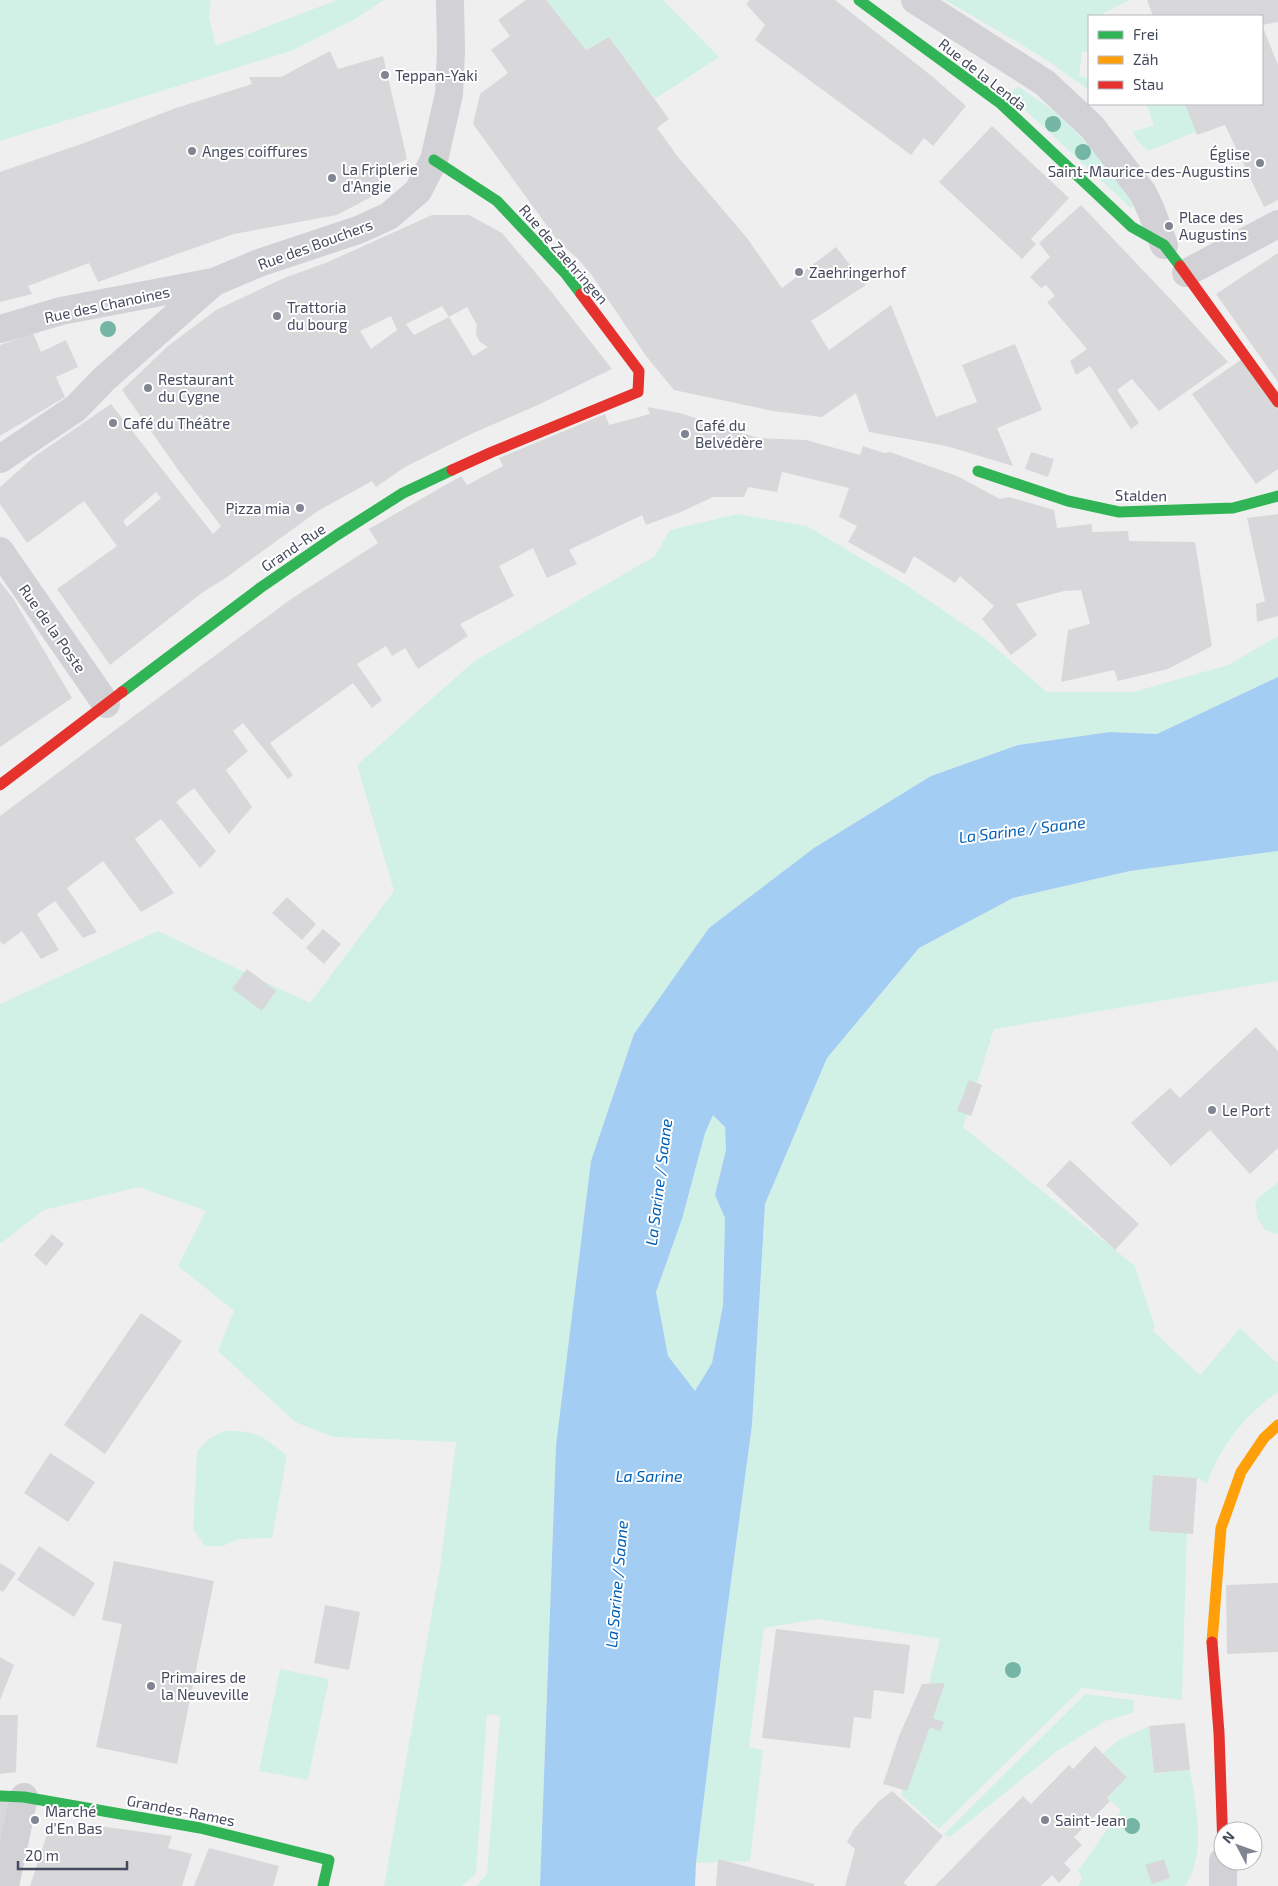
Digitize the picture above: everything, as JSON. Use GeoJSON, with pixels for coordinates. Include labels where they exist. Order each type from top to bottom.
{"type":"FeatureCollection","features":[{"type":"Feature","properties":{"kind":"street","name":"Rue des Bouchers"},"geometry":{"type":"LineString","coordinates":[[0,459],[76,408],[104,379],[214,282],[259,263],[358,230],[389,216],[418,191],[434,160],[449,94],[451,51],[450,0]]}},
{"type":"Feature","properties":{"kind":"street","name":"Rue de la Lenda"},"geometry":{"type":"LineString","coordinates":[[859,0],[1000,103],[1132,227],[1164,245],[1278,402]]}},
{"type":"Feature","properties":{"kind":"street"},"geometry":{"type":"LineString","coordinates":[[915,0],[1044,84],[1092,127],[1142,193],[1151,210],[1164,245]]}},
{"type":"Feature","properties":{"kind":"street","name":"Rue de Zaehringen"},"geometry":{"type":"LineString","coordinates":[[434,160],[498,201],[564,273],[639,371],[638,392]]}},
{"type":"Feature","properties":{"kind":"street"},"geometry":{"type":"LineString","coordinates":[[1186,273],[1278,224]]}},
{"type":"Feature","properties":{"kind":"street","name":"Rue des Chanoines"},"geometry":{"type":"LineString","coordinates":[[0,329],[61,312],[214,282]]}},
{"type":"Feature","properties":{"kind":"street","name":"Grand-Rue"},"geometry":{"type":"LineString","coordinates":[[0,786],[260,588],[337,535],[403,493],[492,452],[638,392]]}},
{"type":"Feature","properties":{"kind":"street","name":"Stalden"},"geometry":{"type":"LineString","coordinates":[[978,471],[1068,501],[1119,512],[1233,508],[1278,496]]}},
{"type":"Feature","properties":{"kind":"street","name":"Rue de la Poste"},"geometry":{"type":"LineString","coordinates":[[0,551],[106,704]]}},
{"type":"Feature","properties":{"kind":"street"},"geometry":{"type":"LineString","coordinates":[[1222,1821],[1219,1733],[1212,1646],[1221,1528],[1242,1472],[1264,1438],[1278,1425]]}},
{"type":"Feature","properties":{"kind":"street"},"geometry":{"type":"LineString","coordinates":[[5,1886],[12,1796]]}},
{"type":"Feature","properties":{"kind":"street","name":"Grandes-Rames"},"geometry":{"type":"LineString","coordinates":[[12,1796],[207,1829],[329,1860],[323,1886]]}},
{"type":"Feature","properties":{"kind":"green space"},"geometry":{"type":"Polygon","coordinates":[[[0,0],[211,0],[209,18],[216,46],[337,0],[384,0],[355,19],[291,51],[0,141],[0,0]]]}},
{"type":"Feature","properties":{"kind":"green space"},"geometry":{"type":"Polygon","coordinates":[[[546,0],[663,0],[719,57],[655,99],[609,37],[586,50],[546,0]]]}},
{"type":"Feature","properties":{"kind":"green space"},"geometry":{"type":"Polygon","coordinates":[[[945,0],[1130,0],[1100,15],[1088,15],[1088,51],[1082,52],[1079,76],[1088,78],[1088,89],[1039,55],[945,0]]]}},
{"type":"Feature","properties":{"kind":"green space"},"geometry":{"type":"Polygon","coordinates":[[[1018,86],[1056,113],[1076,132],[1120,183],[1133,206],[1131,208],[1009,95],[1018,86]]]}},
{"type":"Feature","properties":{"kind":"green space"},"geometry":{"type":"Polygon","coordinates":[[[1146,105],[1188,105],[1198,131],[1148,151],[1136,139],[1133,132],[1154,125],[1146,105]]]}},
{"type":"Feature","properties":{"kind":"green space"},"geometry":{"type":"Polygon","coordinates":[[[737,514],[807,526],[906,585],[984,638],[1047,692],[1133,692],[1228,665],[1278,636],[1278,677],[1157,734],[1110,732],[1018,745],[931,776],[814,848],[709,928],[556,1446],[540,1886],[476,1886],[487,1874],[500,1716],[487,1714],[476,1874],[462,1886],[384,1886],[441,1561],[456,1442],[333,1437],[295,1422],[218,1351],[234,1311],[178,1266],[206,1211],[139,1187],[44,1210],[0,1244],[0,1004],[158,931],[310,1003],[394,891],[357,765],[473,662],[655,556],[670,530],[737,514]]]}},
{"type":"Feature","properties":{"kind":"green space"},"geometry":{"type":"Polygon","coordinates":[[[1278,851],[1278,981],[994,1029],[963,1127],[1135,1266],[1155,1327],[1153,1331],[1200,1375],[1240,1328],[1276,1362],[1278,1361],[1278,1392],[1244,1421],[1235,1432],[1212,1470],[1207,1484],[1197,1478],[1153,1475],[1187,1530],[1182,1700],[1082,1688],[939,1829],[901,1795],[940,1639],[818,1619],[764,1628],[749,1747],[763,1750],[750,1861],[696,1863],[752,1425],[765,1204],[827,1058],[919,948],[1013,898],[1130,871],[1278,851]]]}},
{"type":"Feature","properties":{"kind":"green space"},"geometry":{"type":"Polygon","coordinates":[[[713,1115],[725,1127],[726,1150],[715,1195],[725,1218],[723,1305],[712,1363],[695,1392],[668,1356],[656,1292],[682,1219],[705,1133],[713,1115]]]}},
{"type":"Feature","properties":{"kind":"green space"},"geometry":{"type":"Polygon","coordinates":[[[1278,1182],[1277,1234],[1265,1230],[1258,1219],[1255,1206],[1258,1198],[1278,1182]]]}},
{"type":"Feature","properties":{"kind":"green space"},"geometry":{"type":"Polygon","coordinates":[[[224,1431],[252,1433],[265,1439],[287,1456],[272,1538],[239,1539],[223,1546],[205,1546],[193,1529],[197,1451],[210,1438],[224,1431]]]}},
{"type":"Feature","properties":{"kind":"green space"},"geometry":{"type":"Polygon","coordinates":[[[280,1669],[329,1679],[308,1780],[259,1771],[280,1669]]]}},
{"type":"Feature","properties":{"kind":"green space"},"geometry":{"type":"Polygon","coordinates":[[[1085,1694],[1134,1700],[1133,1713],[1105,1721],[1057,1751],[949,1838],[944,1834],[1085,1694]]]}},
{"type":"Feature","properties":{"kind":"green space"},"geometry":{"type":"Polygon","coordinates":[[[1149,1726],[1154,1773],[1190,1770],[1198,1830],[1198,1845],[1192,1873],[1185,1886],[1078,1886],[1082,1878],[1078,1871],[1121,1810],[1107,1798],[1127,1777],[1103,1753],[1119,1740],[1149,1726]]]}},
{"type":"Feature","properties":{"kind":"water","name":"La Sarine"},"geometry":{"type":"Polygon","coordinates":[[[1278,677],[1278,851],[1130,871],[1013,898],[919,948],[827,1058],[765,1204],[752,1425],[723,1641],[696,1863],[695,1886],[540,1886],[556,1446],[591,1161],[634,1034],[709,928],[814,848],[931,776],[1018,745],[1110,732],[1157,734],[1278,677]],[[713,1115],[705,1133],[682,1219],[656,1292],[668,1356],[695,1391],[712,1363],[723,1305],[725,1218],[715,1195],[726,1150],[725,1127],[713,1115]]]}},
{"type":"Feature","properties":{"kind":"building"},"geometry":{"type":"Polygon","coordinates":[[[526,0],[546,0],[586,50],[609,37],[669,119],[657,128],[678,157],[747,238],[782,288],[836,247],[866,285],[811,321],[829,350],[891,305],[936,417],[977,402],[962,365],[1015,344],[1042,410],[997,428],[1013,466],[946,446],[869,432],[856,393],[822,417],[773,411],[674,390],[646,356],[591,274],[558,241],[473,124],[480,94],[508,73],[491,50],[510,36],[498,20],[526,0]]]}},
{"type":"Feature","properties":{"kind":"building"},"geometry":{"type":"Polygon","coordinates":[[[750,0],[835,0],[933,77],[966,106],[933,146],[924,138],[911,155],[755,40],[765,25],[746,4],[750,0]]]}},
{"type":"Feature","properties":{"kind":"building"},"geometry":{"type":"Polygon","coordinates":[[[1147,0],[1278,0],[1278,22],[1263,25],[1263,15],[1153,15],[1147,0]]]}},
{"type":"Feature","properties":{"kind":"building","name":"Église Saint-Maurice-des-Augustins"},"geometry":{"type":"Polygon","coordinates":[[[1263,28],[1278,65],[1278,200],[1264,207],[1225,125],[1197,135],[1185,105],[1263,105],[1263,28]]]}},
{"type":"Feature","properties":{"kind":"building"},"geometry":{"type":"Polygon","coordinates":[[[330,51],[338,69],[383,56],[407,159],[379,172],[388,188],[337,215],[234,234],[98,282],[89,263],[28,286],[32,294],[0,302],[0,172],[176,108],[252,84],[249,77],[281,77],[330,51]]]}},
{"type":"Feature","properties":{"kind":"building"},"geometry":{"type":"Polygon","coordinates":[[[992,126],[1069,198],[1031,239],[1036,244],[1022,259],[939,182],[992,126]]]}},
{"type":"Feature","properties":{"kind":"building"},"geometry":{"type":"Polygon","coordinates":[[[1081,205],[1228,362],[1159,411],[1132,379],[1117,390],[1139,423],[1131,429],[1090,366],[1076,375],[1070,361],[1087,349],[1047,302],[1055,296],[1046,285],[1041,288],[1030,277],[1050,257],[1039,243],[1081,205]]]}},
{"type":"Feature","properties":{"kind":"building"},"geometry":{"type":"Polygon","coordinates":[[[432,215],[469,215],[502,233],[612,369],[540,404],[471,434],[405,467],[376,487],[372,481],[318,511],[203,592],[110,665],[57,589],[117,546],[84,501],[27,543],[0,504],[0,487],[35,456],[111,404],[213,534],[221,526],[179,471],[122,390],[168,346],[216,310],[284,278],[328,262],[432,215]],[[442,306],[406,324],[414,335],[449,317],[442,306]],[[467,307],[449,317],[473,356],[488,347],[480,342],[476,335],[477,325],[467,307]],[[391,316],[360,331],[371,349],[397,330],[391,316]],[[156,492],[123,521],[127,527],[161,498],[156,492]]]}},
{"type":"Feature","properties":{"kind":"building"},"geometry":{"type":"Polygon","coordinates":[[[1278,253],[1278,382],[1216,294],[1278,253]]]}},
{"type":"Feature","properties":{"kind":"building"},"geometry":{"type":"Polygon","coordinates":[[[33,333],[41,352],[66,340],[78,367],[56,377],[65,397],[0,436],[0,345],[33,333]]]}},
{"type":"Feature","properties":{"kind":"building"},"geometry":{"type":"Polygon","coordinates":[[[1242,359],[1278,409],[1278,469],[1256,484],[1192,394],[1242,359]]]}},
{"type":"Feature","properties":{"kind":"building"},"geometry":{"type":"Polygon","coordinates":[[[647,407],[680,413],[758,438],[806,440],[860,455],[863,446],[884,453],[890,452],[957,476],[1000,499],[1009,497],[1054,510],[1057,528],[1092,524],[1092,532],[1128,531],[1129,541],[1195,542],[1212,646],[1168,669],[1118,681],[1114,670],[1061,682],[1068,630],[1090,624],[1081,590],[1064,591],[1016,604],[1037,635],[1011,655],[982,619],[994,606],[960,576],[955,583],[914,556],[905,574],[848,542],[857,526],[839,517],[849,488],[782,472],[777,492],[748,487],[744,497],[713,497],[681,512],[646,525],[642,515],[569,550],[577,564],[547,578],[533,548],[499,566],[514,596],[460,624],[468,636],[418,669],[405,648],[392,656],[386,646],[357,664],[382,700],[372,708],[353,683],[270,743],[293,775],[288,779],[243,723],[233,731],[248,751],[226,770],[252,807],[229,834],[194,788],[176,802],[216,851],[208,860],[200,868],[161,819],[135,839],[174,893],[141,912],[103,861],[67,888],[97,932],[83,938],[55,901],[37,914],[59,950],[41,959],[22,931],[3,945],[0,941],[0,816],[291,599],[378,543],[369,529],[461,476],[467,485],[503,466],[499,458],[605,414],[609,425],[650,414],[647,407]]]}},
{"type":"Feature","properties":{"kind":"building"},"geometry":{"type":"Polygon","coordinates":[[[1031,452],[1054,459],[1048,477],[1025,469],[1031,452]]]}},
{"type":"Feature","properties":{"kind":"building"},"geometry":{"type":"Polygon","coordinates":[[[1278,514],[1278,616],[1257,622],[1256,604],[1265,601],[1247,518],[1278,514]]]}},
{"type":"Feature","properties":{"kind":"building"},"geometry":{"type":"Polygon","coordinates":[[[0,582],[13,598],[72,698],[0,747],[0,582]]]}},
{"type":"Feature","properties":{"kind":"building"},"geometry":{"type":"Polygon","coordinates":[[[287,897],[316,924],[302,940],[272,913],[287,897]]]}},
{"type":"Feature","properties":{"kind":"building"},"geometry":{"type":"Polygon","coordinates":[[[323,929],[341,944],[324,964],[306,948],[323,929]]]}},
{"type":"Feature","properties":{"kind":"building"},"geometry":{"type":"Polygon","coordinates":[[[247,969],[276,991],[262,1011],[232,989],[247,969]]]}},
{"type":"Feature","properties":{"kind":"building","name":"Le Port"},"geometry":{"type":"Polygon","coordinates":[[[1256,1027],[1278,1051],[1278,1148],[1250,1174],[1210,1130],[1171,1166],[1131,1123],[1170,1088],[1180,1098],[1256,1027]]]}},
{"type":"Feature","properties":{"kind":"building"},"geometry":{"type":"Polygon","coordinates":[[[969,1080],[982,1085],[971,1116],[957,1111],[969,1080]]]}},
{"type":"Feature","properties":{"kind":"building"},"geometry":{"type":"Polygon","coordinates":[[[1070,1160],[1139,1224],[1115,1250],[1046,1185],[1070,1160]]]}},
{"type":"Feature","properties":{"kind":"building"},"geometry":{"type":"Polygon","coordinates":[[[52,1234],[64,1244],[46,1266],[34,1255],[52,1234]]]}},
{"type":"Feature","properties":{"kind":"building"},"geometry":{"type":"Polygon","coordinates":[[[141,1313],[182,1341],[105,1454],[64,1425],[141,1313]]]}},
{"type":"Feature","properties":{"kind":"building"},"geometry":{"type":"Polygon","coordinates":[[[50,1453],[95,1482],[68,1522],[24,1493],[50,1453]]]}},
{"type":"Feature","properties":{"kind":"building"},"geometry":{"type":"Polygon","coordinates":[[[1153,1475],[1197,1478],[1193,1534],[1149,1531],[1153,1475]]]}},
{"type":"Feature","properties":{"kind":"building"},"geometry":{"type":"Polygon","coordinates":[[[39,1546],[95,1583],[74,1617],[17,1580],[39,1546]]]}},
{"type":"Feature","properties":{"kind":"building","name":"Primaires de la Neuveville"},"geometry":{"type":"Polygon","coordinates":[[[114,1561],[214,1581],[177,1764],[96,1747],[122,1624],[102,1620],[114,1561]]]}},
{"type":"Feature","properties":{"kind":"building"},"geometry":{"type":"Polygon","coordinates":[[[0,1563],[16,1573],[3,1592],[0,1590],[0,1563]]]}},
{"type":"Feature","properties":{"kind":"building"},"geometry":{"type":"Polygon","coordinates":[[[1278,1583],[1278,1652],[1227,1654],[1226,1585],[1278,1583]]]}},
{"type":"Feature","properties":{"kind":"building"},"geometry":{"type":"Polygon","coordinates":[[[325,1605],[360,1612],[349,1670],[314,1663],[325,1605]]]}},
{"type":"Feature","properties":{"kind":"building"},"geometry":{"type":"Polygon","coordinates":[[[776,1629],[910,1645],[904,1694],[874,1690],[871,1719],[854,1717],[850,1748],[762,1738],[776,1629]]]}},
{"type":"Feature","properties":{"kind":"building"},"geometry":{"type":"Polygon","coordinates":[[[0,1657],[14,1665],[0,1700],[0,1657]]]}},
{"type":"Feature","properties":{"kind":"building"},"geometry":{"type":"Polygon","coordinates":[[[945,1683],[933,1718],[944,1722],[940,1731],[930,1727],[907,1791],[883,1784],[899,1736],[922,1684],[945,1683]]]}},
{"type":"Feature","properties":{"kind":"building"},"geometry":{"type":"Polygon","coordinates":[[[0,1715],[18,1715],[16,1772],[0,1774],[0,1715]]]}},
{"type":"Feature","properties":{"kind":"building"},"geometry":{"type":"Polygon","coordinates":[[[1185,1723],[1190,1770],[1154,1773],[1149,1726],[1185,1723]]]}},
{"type":"Feature","properties":{"kind":"building","name":"Saint-Jean"},"geometry":{"type":"Polygon","coordinates":[[[1095,1746],[1127,1777],[1107,1798],[1110,1801],[1074,1837],[1082,1845],[1064,1863],[1071,1870],[1059,1883],[1052,1875],[1041,1886],[935,1886],[1023,1796],[1031,1804],[1069,1765],[1073,1769],[1095,1746]]]}},
{"type":"Feature","properties":{"kind":"building"},"geometry":{"type":"Polygon","coordinates":[[[892,1791],[943,1836],[903,1883],[908,1886],[845,1886],[855,1849],[847,1842],[854,1829],[879,1801],[892,1791]]]}},
{"type":"Feature","properties":{"kind":"building"},"geometry":{"type":"Polygon","coordinates":[[[0,1801],[11,1802],[0,1856],[0,1801]]]}},
{"type":"Feature","properties":{"kind":"building"},"geometry":{"type":"Polygon","coordinates":[[[99,1826],[172,1836],[168,1848],[192,1854],[182,1886],[30,1886],[47,1834],[97,1833],[99,1826]]]}},
{"type":"Feature","properties":{"kind":"building"},"geometry":{"type":"Polygon","coordinates":[[[209,1848],[279,1866],[273,1886],[194,1886],[209,1848]]]}},
{"type":"Feature","properties":{"kind":"building"},"geometry":{"type":"Polygon","coordinates":[[[718,1859],[814,1884],[814,1886],[716,1886],[718,1859]]]}},
{"type":"Feature","properties":{"kind":"building"},"geometry":{"type":"Polygon","coordinates":[[[1164,1859],[1170,1878],[1152,1884],[1145,1865],[1164,1859]]]}},
{"type":"Feature","properties":{"kind":"traffic: fast"},"geometry":{"type":"LineString","coordinates":[[859,0],[1000,103],[1132,227],[1164,245],[1180,266]]}},
{"type":"Feature","properties":{"kind":"traffic: fast"},"geometry":{"type":"LineString","coordinates":[[434,160],[497,201],[565,273],[581,294]]}},
{"type":"Feature","properties":{"kind":"traffic: fast"},"geometry":{"type":"LineString","coordinates":[[122,692],[260,588],[337,535],[403,493],[452,470]]}},
{"type":"Feature","properties":{"kind":"traffic: fast"},"geometry":{"type":"LineString","coordinates":[[978,471],[1068,501],[1119,512],[1233,508],[1278,496]]}},
{"type":"Feature","properties":{"kind":"traffic: fast"},"geometry":{"type":"LineString","coordinates":[[0,1796],[24,1797],[200,1828],[329,1860],[323,1886]]}},
{"type":"Feature","properties":{"kind":"traffic: slow"},"geometry":{"type":"LineString","coordinates":[[1212,1642],[1221,1528],[1241,1472],[1264,1438],[1278,1425]]}},
{"type":"Feature","properties":{"kind":"traffic: jam"},"geometry":{"type":"LineString","coordinates":[[1180,266],[1278,402]]}},
{"type":"Feature","properties":{"kind":"traffic: jam"},"geometry":{"type":"LineString","coordinates":[[452,470],[638,392],[639,371],[581,294]]}},
{"type":"Feature","properties":{"kind":"traffic: jam"},"geometry":{"type":"LineString","coordinates":[[0,785],[122,692]]}},
{"type":"Feature","properties":{"kind":"traffic: jam"},"geometry":{"type":"LineString","coordinates":[[1212,1642],[1219,1733],[1222,1821]]}},
{"type":"Feature","properties":{"kind":"place","name":"Teppan-Yaki"},"geometry":{"type":"Point","coordinates":[385,75]}},
{"type":"Feature","properties":{"kind":"place","name":"Anges coiffures"},"geometry":{"type":"Point","coordinates":[192,151]}},
{"type":"Feature","properties":{"kind":"place","name":"Église Saint-Maurice-des-Augustins"},"geometry":{"type":"Point","coordinates":[1260,163]}},
{"type":"Feature","properties":{"kind":"place","name":"La Friplerie d'Angie"},"geometry":{"type":"Point","coordinates":[332,178]}},
{"type":"Feature","properties":{"kind":"place","name":"Place des Augustins"},"geometry":{"type":"Point","coordinates":[1169,226]}},
{"type":"Feature","properties":{"kind":"place","name":"Zaehringerhof"},"geometry":{"type":"Point","coordinates":[799,272]}},
{"type":"Feature","properties":{"kind":"place","name":"Trattoria du bourg"},"geometry":{"type":"Point","coordinates":[277,316]}},
{"type":"Feature","properties":{"kind":"place","name":"Restaurant du Cygne"},"geometry":{"type":"Point","coordinates":[148,388]}},
{"type":"Feature","properties":{"kind":"place","name":"Café du Théâtre"},"geometry":{"type":"Point","coordinates":[113,423]}},
{"type":"Feature","properties":{"kind":"place","name":"Café du Belvédère"},"geometry":{"type":"Point","coordinates":[685,434]}},
{"type":"Feature","properties":{"kind":"place","name":"Pizza mia"},"geometry":{"type":"Point","coordinates":[300,508]}},
{"type":"Feature","properties":{"kind":"place","name":"Le Port"},"geometry":{"type":"Point","coordinates":[1212,1110]}},
{"type":"Feature","properties":{"kind":"place","name":"Primaires de la Neuveville"},"geometry":{"type":"Point","coordinates":[151,1686]}},
{"type":"Feature","properties":{"kind":"place","name":"Marché d'En Bas"},"geometry":{"type":"Point","coordinates":[35,1820]}},
{"type":"Feature","properties":{"kind":"place","name":"Saint-Jean"},"geometry":{"type":"Point","coordinates":[1045,1820]}},
{"type":"Feature","properties":{"kind":"water label","name":"La Sarine / Saane"},"geometry":{"type":"Point","coordinates":[1022,829]}},
{"type":"Feature","properties":{"kind":"water label","name":"La Sarine / Saane"},"geometry":{"type":"Point","coordinates":[658,1182]}},
{"type":"Feature","properties":{"kind":"water label","name":"La Sarine / Saane"},"geometry":{"type":"Point","coordinates":[616,1584]}}]}
